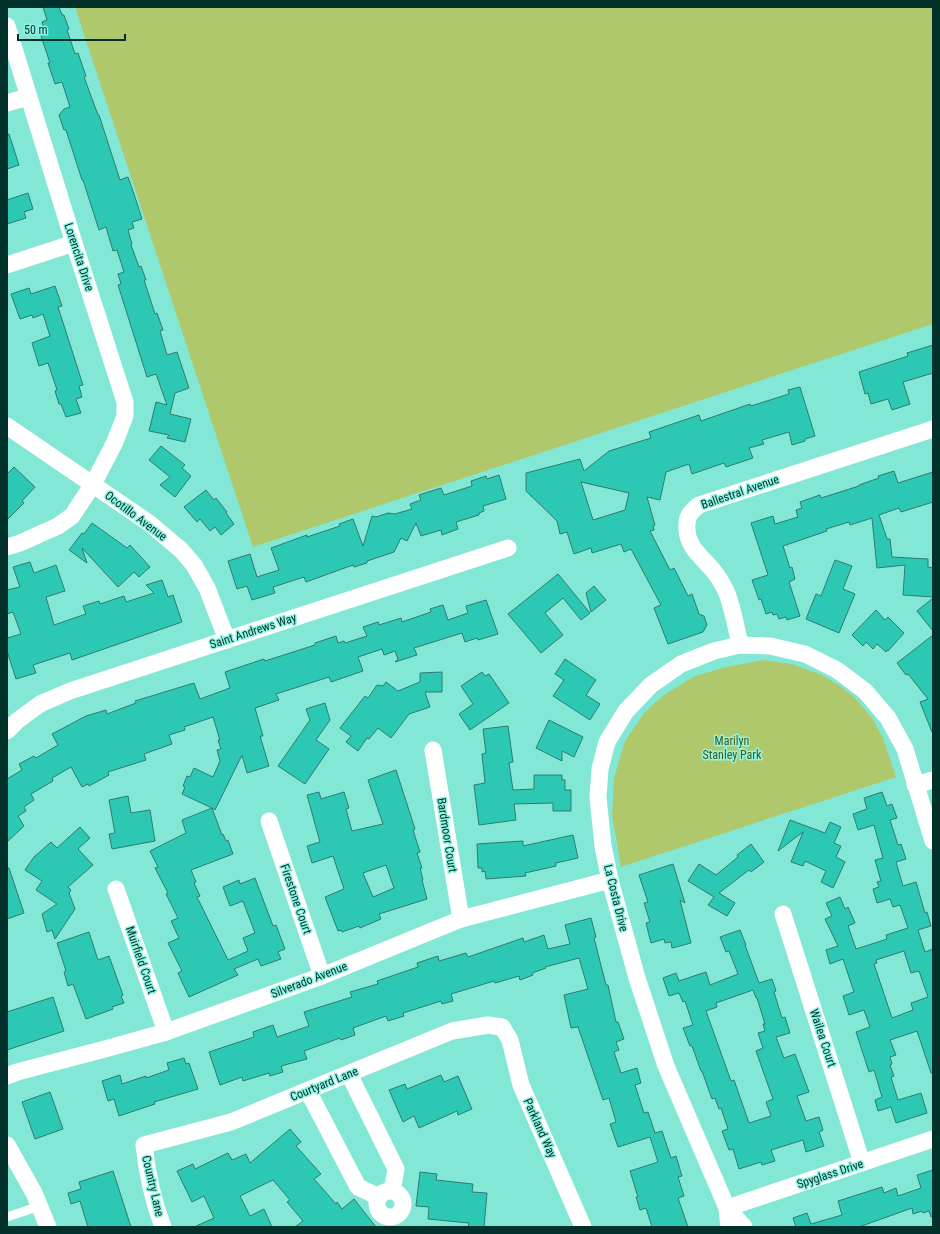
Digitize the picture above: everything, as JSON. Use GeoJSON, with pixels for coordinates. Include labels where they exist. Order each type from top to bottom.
{"type":"FeatureCollection","features":[{"type":"Feature","properties":{"kind":"street","name":"Lorencita Drive"},"geometry":{"type":"LineString","coordinates":[[7,26],[28,97],[125,402],[125,416],[114,444],[72,516],[58,526],[20,543],[7,547]]}},
{"type":"Feature","properties":{"kind":"street"},"geometry":{"type":"LineString","coordinates":[[7,103],[28,97]]}},
{"type":"Feature","properties":{"kind":"street"},"geometry":{"type":"LineString","coordinates":[[7,265],[74,243]]}},
{"type":"Feature","properties":{"kind":"street","name":"Ocotillo Avenue"},"geometry":{"type":"LineString","coordinates":[[7,426],[149,522],[185,555],[194,565],[207,588],[227,640]]}},
{"type":"Feature","properties":{"kind":"street","name":"Ballestral Avenue"},"geometry":{"type":"LineString","coordinates":[[740,645],[726,591],[716,574],[695,551],[687,537],[686,521],[690,512],[699,505],[933,429]]}},
{"type":"Feature","properties":{"kind":"street","name":"Saint Andrews Way"},"geometry":{"type":"LineString","coordinates":[[7,731],[17,721],[40,704],[70,691],[508,548]]}},
{"type":"Feature","properties":{"kind":"street","name":"La Costa Drive"},"geometry":{"type":"LineString","coordinates":[[730,1227],[727,1208],[666,1066],[637,978],[610,880],[603,846],[598,796],[600,769],[607,742],[626,711],[651,685],[681,664],[714,650],[740,645],[770,646],[805,654],[837,670],[865,691],[888,718],[905,749],[933,841]]}},
{"type":"Feature","properties":{"kind":"street","name":"Bardmoor Court"},"geometry":{"type":"LineString","coordinates":[[433,750],[461,919]]}},
{"type":"Feature","properties":{"kind":"street"},"geometry":{"type":"LineString","coordinates":[[915,785],[933,780]]}},
{"type":"Feature","properties":{"kind":"street","name":"Firestone Court"},"geometry":{"type":"LineString","coordinates":[[269,821],[322,976]]}},
{"type":"Feature","properties":{"kind":"street","name":"Silverado Avenue"},"geometry":{"type":"LineString","coordinates":[[7,1076],[166,1032],[322,976],[461,919],[610,880]]}},
{"type":"Feature","properties":{"kind":"street","name":"Muirfield Court"},"geometry":{"type":"LineString","coordinates":[[116,889],[166,1032]]}},
{"type":"Feature","properties":{"kind":"street","name":"Wailea Court"},"geometry":{"type":"LineString","coordinates":[[783,914],[862,1163]]}},
{"type":"Feature","properties":{"kind":"street","name":"Courtyard Lane"},"geometry":{"type":"LineString","coordinates":[[144,1145],[231,1122],[452,1031],[488,1025],[502,1027]]}},
{"type":"Feature","properties":{"kind":"street","name":"Parkland Way"},"geometry":{"type":"LineString","coordinates":[[502,1027],[510,1040],[521,1085],[583,1227]]}},
{"type":"Feature","properties":{"kind":"street"},"geometry":{"type":"LineString","coordinates":[[349,1074],[396,1169],[386,1194],[377,1202],[377,1206],[382,1215],[392,1217],[399,1221]]}},
{"type":"Feature","properties":{"kind":"street"},"geometry":{"type":"LineString","coordinates":[[308,1091],[358,1187],[386,1194]]}},
{"type":"Feature","properties":{"kind":"street","name":"Spyglass Drive"},"geometry":{"type":"LineString","coordinates":[[727,1208],[933,1139]]}},
{"type":"Feature","properties":{"kind":"street"},"geometry":{"type":"LineString","coordinates":[[7,1145],[40,1206],[48,1227]]}},
{"type":"Feature","properties":{"kind":"street","name":"Country Lane"},"geometry":{"type":"LineString","coordinates":[[144,1145],[146,1164],[159,1217],[163,1227]]}},
{"type":"Feature","properties":{"kind":"street","name":"La Costa Drive"},"geometry":{"type":"LineString","coordinates":[[727,1208],[744,1227]]}},
{"type":"Feature","properties":{"kind":"lane"},"geometry":{"type":"LineString","coordinates":[[7,1217],[40,1206]]}},
{"type":"Feature","properties":{"kind":"green space"},"geometry":{"type":"Polygon","coordinates":[[[75,7],[933,7],[933,324],[253,547],[75,7]]]}},
{"type":"Feature","properties":{"kind":"green space","name":"Marilyn Stanley Park"},"geometry":{"type":"Polygon","coordinates":[[[764,660],[792,664],[822,675],[843,688],[856,699],[872,718],[883,738],[896,777],[621,867],[612,815],[614,778],[625,741],[645,712],[664,695],[693,677],[726,667],[764,660]]]}},
{"type":"Feature","properties":{"kind":"building"},"geometry":{"type":"Polygon","coordinates":[[[43,7],[59,7],[62,15],[64,15],[75,54],[78,53],[86,76],[84,77],[99,115],[120,180],[128,177],[135,197],[142,219],[132,222],[134,228],[128,230],[131,245],[139,267],[141,266],[155,314],[157,313],[163,330],[160,331],[167,355],[177,352],[189,388],[175,393],[170,414],[191,419],[185,442],[167,438],[169,435],[149,431],[156,402],[167,405],[156,374],[147,377],[118,285],[121,284],[118,274],[124,272],[117,250],[113,251],[106,227],[99,230],[66,130],[64,130],[59,115],[64,109],[70,107],[62,82],[55,84],[48,63],[50,63],[40,33],[45,32],[42,22],[47,20],[43,7]]]}},
{"type":"Feature","properties":{"kind":"building"},"geometry":{"type":"Polygon","coordinates":[[[7,134],[9,134],[19,165],[7,169],[7,134]]]}},
{"type":"Feature","properties":{"kind":"building"},"geometry":{"type":"Polygon","coordinates":[[[28,193],[33,209],[24,212],[26,218],[7,224],[7,200],[28,193]]]}},
{"type":"Feature","properties":{"kind":"building"},"geometry":{"type":"Polygon","coordinates":[[[55,286],[62,306],[58,307],[83,385],[79,386],[82,397],[76,399],[81,413],[66,417],[61,404],[59,404],[55,391],[57,390],[48,363],[39,366],[32,343],[50,336],[43,314],[33,318],[32,315],[20,319],[11,294],[29,288],[31,294],[55,286]]]}},
{"type":"Feature","properties":{"kind":"building"},"geometry":{"type":"Polygon","coordinates":[[[933,345],[933,373],[903,382],[910,404],[892,410],[888,399],[871,404],[868,393],[865,394],[859,372],[908,356],[907,353],[933,345]]]}},
{"type":"Feature","properties":{"kind":"building"},"geometry":{"type":"Polygon","coordinates":[[[800,387],[815,436],[792,445],[789,432],[762,440],[764,444],[749,448],[753,458],[726,467],[724,463],[692,474],[689,464],[666,472],[660,500],[647,497],[655,525],[653,526],[654,530],[650,531],[670,570],[674,568],[688,596],[692,594],[699,614],[704,616],[707,625],[703,632],[668,644],[654,608],[661,605],[631,549],[624,552],[621,544],[592,553],[591,548],[574,554],[567,532],[560,534],[557,521],[526,491],[526,473],[580,459],[584,471],[609,451],[651,438],[649,432],[699,415],[701,421],[750,404],[751,406],[789,394],[788,390],[800,387]],[[581,482],[593,520],[625,510],[629,493],[581,482]]]}},
{"type":"Feature","properties":{"kind":"building"},"geometry":{"type":"Polygon","coordinates":[[[161,446],[185,465],[182,468],[191,476],[175,497],[160,485],[170,477],[149,460],[161,446]]]}},
{"type":"Feature","properties":{"kind":"building"},"geometry":{"type":"Polygon","coordinates":[[[14,467],[35,487],[22,501],[24,503],[7,520],[7,474],[14,467]]]}},
{"type":"Feature","properties":{"kind":"building"},"geometry":{"type":"Polygon","coordinates":[[[894,471],[898,483],[933,472],[933,502],[901,512],[899,508],[879,515],[887,539],[890,539],[892,557],[928,559],[928,567],[933,568],[933,597],[903,595],[905,565],[877,568],[872,518],[850,525],[849,522],[826,529],[827,531],[783,546],[790,568],[792,567],[795,579],[789,582],[800,616],[787,620],[786,617],[779,619],[777,614],[773,615],[772,612],[766,614],[752,580],[768,575],[751,523],[773,516],[775,524],[798,517],[796,510],[802,508],[800,502],[820,495],[821,498],[859,486],[879,478],[878,476],[894,471]]]}},
{"type":"Feature","properties":{"kind":"building"},"geometry":{"type":"Polygon","coordinates":[[[499,475],[506,499],[483,506],[484,511],[479,513],[479,515],[456,522],[458,529],[442,535],[441,530],[421,536],[416,523],[407,541],[401,538],[394,552],[367,561],[367,563],[354,567],[353,565],[306,582],[304,577],[273,587],[275,593],[252,600],[247,586],[237,589],[228,561],[250,554],[257,577],[279,570],[271,548],[307,535],[307,537],[340,526],[339,524],[353,519],[363,546],[372,516],[376,517],[388,513],[395,514],[412,509],[410,504],[421,500],[419,495],[441,488],[444,495],[472,486],[471,481],[486,476],[487,479],[499,475]]]}},
{"type":"Feature","properties":{"kind":"building"},"geometry":{"type":"Polygon","coordinates":[[[206,490],[214,500],[216,498],[234,524],[221,535],[215,527],[210,531],[200,519],[197,522],[184,507],[206,490]]]}},
{"type":"Feature","properties":{"kind":"building"},"geometry":{"type":"Polygon","coordinates":[[[92,523],[127,548],[130,545],[150,567],[139,577],[134,572],[118,587],[82,548],[87,563],[69,550],[92,523]]]}},
{"type":"Feature","properties":{"kind":"building"},"geometry":{"type":"Polygon","coordinates":[[[835,560],[852,566],[843,589],[855,594],[839,633],[806,619],[816,594],[821,596],[835,560]]]}},
{"type":"Feature","properties":{"kind":"building"},"geometry":{"type":"Polygon","coordinates":[[[30,562],[34,573],[56,565],[65,591],[46,597],[54,625],[86,614],[83,606],[99,601],[100,604],[124,596],[126,602],[154,593],[146,585],[162,580],[168,597],[173,595],[182,622],[72,660],[70,653],[33,665],[36,673],[16,679],[7,651],[7,638],[21,634],[13,612],[7,614],[7,590],[20,587],[13,567],[30,562]]]}},
{"type":"Feature","properties":{"kind":"building"},"geometry":{"type":"Polygon","coordinates":[[[558,574],[590,613],[581,620],[563,598],[545,613],[563,635],[541,653],[508,614],[558,574]]]}},
{"type":"Feature","properties":{"kind":"building"},"geometry":{"type":"Polygon","coordinates":[[[594,586],[606,600],[591,612],[586,593],[594,586]]]}},
{"type":"Feature","properties":{"kind":"building"},"geometry":{"type":"Polygon","coordinates":[[[933,598],[933,631],[917,611],[933,598]]]}},
{"type":"Feature","properties":{"kind":"building"},"geometry":{"type":"Polygon","coordinates":[[[486,600],[498,634],[465,642],[462,633],[414,648],[417,655],[395,662],[398,659],[395,651],[384,655],[382,649],[358,657],[363,671],[331,682],[329,677],[276,694],[279,700],[255,708],[263,736],[260,736],[269,766],[247,773],[242,755],[215,810],[182,794],[187,776],[190,777],[194,768],[213,777],[220,761],[217,750],[221,749],[218,740],[220,740],[213,717],[184,727],[185,730],[169,735],[172,744],[144,754],[146,760],[108,772],[109,775],[89,786],[88,784],[82,787],[71,767],[52,778],[53,781],[31,794],[34,800],[24,807],[26,811],[18,816],[24,826],[7,842],[7,779],[22,770],[19,764],[34,756],[36,758],[58,745],[52,734],[86,716],[106,710],[107,714],[136,703],[135,701],[194,683],[200,699],[230,688],[225,672],[264,659],[265,661],[315,645],[315,643],[336,636],[338,643],[344,641],[345,643],[367,636],[363,627],[378,622],[379,625],[401,618],[402,622],[431,612],[430,609],[443,605],[448,620],[468,613],[466,606],[486,600]]]}},
{"type":"Feature","properties":{"kind":"building"},"geometry":{"type":"Polygon","coordinates":[[[876,610],[885,620],[888,617],[904,633],[886,652],[877,644],[873,649],[866,642],[863,646],[852,635],[876,610]]]}},
{"type":"Feature","properties":{"kind":"building"},"geometry":{"type":"Polygon","coordinates":[[[933,635],[932,732],[920,702],[928,699],[897,663],[933,635]]]}},
{"type":"Feature","properties":{"kind":"building"},"geometry":{"type":"Polygon","coordinates":[[[565,659],[596,680],[586,695],[600,704],[590,720],[553,696],[564,680],[555,674],[565,659]]]}},
{"type":"Feature","properties":{"kind":"building"},"geometry":{"type":"Polygon","coordinates":[[[442,672],[442,692],[425,692],[430,707],[409,714],[391,738],[378,728],[369,739],[367,738],[358,751],[346,742],[351,736],[340,728],[365,696],[368,698],[377,685],[383,686],[386,682],[398,691],[420,682],[420,673],[442,672]]]}},
{"type":"Feature","properties":{"kind":"building"},"geometry":{"type":"Polygon","coordinates":[[[482,672],[485,676],[489,674],[509,703],[470,730],[459,714],[473,704],[461,686],[482,672]]]}},
{"type":"Feature","properties":{"kind":"building"},"geometry":{"type":"Polygon","coordinates":[[[325,703],[330,720],[316,740],[329,749],[305,784],[278,766],[310,720],[306,709],[325,703]]]}},
{"type":"Feature","properties":{"kind":"building"},"geometry":{"type":"Polygon","coordinates":[[[549,720],[583,737],[574,757],[562,751],[562,761],[536,748],[549,720]]]}},
{"type":"Feature","properties":{"kind":"building"},"geometry":{"type":"Polygon","coordinates":[[[508,726],[513,762],[509,763],[513,790],[534,789],[534,775],[562,775],[562,780],[565,780],[565,790],[571,790],[571,811],[553,811],[553,803],[514,804],[516,820],[479,825],[474,785],[485,783],[482,754],[486,753],[483,729],[508,726]]]}},
{"type":"Feature","properties":{"kind":"building"},"geometry":{"type":"Polygon","coordinates":[[[396,770],[415,829],[413,830],[420,852],[417,853],[422,868],[420,868],[427,899],[379,914],[381,919],[360,928],[359,926],[342,932],[341,930],[338,931],[325,897],[344,889],[333,856],[312,863],[307,846],[320,842],[307,795],[319,792],[321,799],[344,792],[349,808],[346,809],[352,831],[383,824],[368,780],[396,770]],[[386,865],[363,873],[373,897],[394,888],[386,865]]]}},
{"type":"Feature","properties":{"kind":"building"},"geometry":{"type":"Polygon","coordinates":[[[882,792],[887,806],[892,804],[897,818],[890,820],[898,845],[901,844],[906,859],[896,862],[903,886],[916,882],[925,913],[927,912],[931,926],[918,930],[925,952],[933,949],[933,1073],[931,1073],[917,1031],[890,1040],[896,1055],[890,1057],[892,1064],[890,1065],[894,1076],[891,1077],[898,1100],[921,1093],[927,1113],[896,1123],[891,1107],[878,1111],[875,1100],[882,1097],[874,1070],[869,1072],[856,1032],[870,1027],[864,1010],[849,1015],[843,996],[854,992],[843,959],[830,964],[826,950],[838,946],[825,919],[832,916],[826,903],[840,897],[845,909],[848,907],[855,923],[848,926],[856,949],[887,939],[886,935],[908,928],[900,905],[893,907],[890,899],[877,903],[873,889],[879,887],[877,882],[881,881],[875,860],[883,858],[874,825],[858,830],[853,814],[867,809],[864,798],[882,792]],[[904,951],[876,960],[877,963],[874,964],[892,1018],[913,1010],[911,1003],[928,997],[919,971],[911,973],[904,951]]]}},
{"type":"Feature","properties":{"kind":"building"},"geometry":{"type":"Polygon","coordinates":[[[128,796],[131,813],[150,810],[155,841],[112,849],[109,834],[115,833],[109,800],[128,796]]]}},
{"type":"Feature","properties":{"kind":"building"},"geometry":{"type":"Polygon","coordinates":[[[212,808],[222,835],[223,834],[226,841],[228,840],[233,854],[191,870],[196,882],[194,883],[200,896],[197,897],[228,960],[248,951],[243,938],[255,933],[243,901],[230,906],[223,887],[239,880],[240,884],[255,878],[273,926],[276,925],[285,949],[278,952],[281,959],[261,966],[258,959],[234,969],[238,975],[189,997],[178,973],[182,971],[168,943],[179,938],[171,921],[178,918],[166,894],[168,893],[155,868],[158,867],[150,851],[186,833],[182,820],[212,808]]]}},
{"type":"Feature","properties":{"kind":"building"},"geometry":{"type":"Polygon","coordinates":[[[790,820],[825,833],[830,822],[841,827],[834,843],[841,846],[836,857],[845,862],[833,888],[821,882],[826,871],[805,861],[803,866],[791,862],[803,832],[778,851],[790,820]]]}},
{"type":"Feature","properties":{"kind":"building"},"geometry":{"type":"Polygon","coordinates":[[[80,827],[90,838],[78,849],[93,865],[68,887],[71,890],[69,893],[75,909],[55,939],[52,930],[47,932],[42,914],[57,904],[36,890],[42,881],[25,870],[34,857],[51,842],[57,848],[80,827]]]}},
{"type":"Feature","properties":{"kind":"building"},"geometry":{"type":"Polygon","coordinates":[[[573,835],[578,858],[556,863],[556,866],[525,873],[526,876],[486,879],[485,871],[482,872],[482,868],[478,868],[477,844],[523,841],[523,846],[573,835]]]}},
{"type":"Feature","properties":{"kind":"building"},"geometry":{"type":"Polygon","coordinates":[[[751,844],[764,862],[751,872],[749,870],[719,893],[735,903],[727,916],[708,905],[714,897],[688,881],[699,864],[716,875],[751,844]]]}},
{"type":"Feature","properties":{"kind":"building"},"geometry":{"type":"Polygon","coordinates":[[[673,864],[685,903],[680,900],[691,943],[672,948],[671,942],[665,943],[664,939],[651,943],[646,923],[650,922],[644,903],[648,902],[639,875],[673,864]]]}},
{"type":"Feature","properties":{"kind":"building"},"geometry":{"type":"Polygon","coordinates":[[[7,868],[9,868],[24,913],[7,919],[7,868]]]}},
{"type":"Feature","properties":{"kind":"building"},"geometry":{"type":"Polygon","coordinates":[[[591,918],[596,937],[594,938],[606,985],[608,985],[616,1022],[618,1022],[624,1039],[616,1042],[619,1050],[614,1052],[621,1073],[637,1068],[641,1083],[635,1085],[644,1113],[648,1112],[655,1133],[662,1131],[671,1158],[676,1156],[682,1176],[678,1177],[684,1196],[678,1198],[688,1227],[652,1227],[646,1208],[640,1210],[636,1197],[638,1197],[630,1171],[658,1162],[650,1137],[618,1147],[610,1124],[616,1122],[609,1098],[603,1100],[578,1027],[571,1028],[564,995],[588,989],[579,958],[545,967],[546,968],[532,973],[533,975],[520,980],[519,976],[495,983],[494,981],[451,994],[453,1001],[442,1004],[441,1001],[403,1013],[404,1016],[388,1021],[386,1016],[353,1028],[355,1035],[341,1040],[340,1038],[304,1051],[307,1059],[281,1066],[283,1072],[270,1076],[269,1073],[243,1081],[242,1077],[220,1085],[209,1052],[254,1037],[253,1032],[273,1025],[277,1037],[309,1026],[304,1012],[352,997],[350,992],[378,984],[377,981],[418,967],[417,963],[438,956],[439,961],[466,953],[468,957],[523,938],[524,942],[544,935],[548,949],[570,944],[565,925],[591,918]]]}},
{"type":"Feature","properties":{"kind":"building"},"geometry":{"type":"Polygon","coordinates":[[[740,930],[759,983],[772,979],[776,991],[774,992],[782,1018],[785,1017],[790,1033],[776,1037],[784,1058],[795,1054],[809,1092],[797,1096],[806,1121],[819,1117],[823,1130],[819,1132],[824,1146],[806,1152],[803,1140],[771,1150],[775,1161],[762,1165],[761,1162],[739,1169],[733,1149],[729,1150],[722,1131],[728,1129],[721,1108],[719,1109],[715,1098],[712,1099],[692,1046],[690,1046],[683,1028],[693,1025],[685,1001],[683,1002],[679,993],[669,996],[663,978],[676,973],[679,981],[706,972],[710,985],[738,974],[729,951],[726,952],[720,937],[740,930]],[[753,990],[716,1003],[717,1007],[706,1011],[731,1081],[734,1080],[749,1123],[771,1116],[766,1102],[773,1099],[756,1051],[763,1048],[758,1033],[765,1031],[763,1024],[765,1024],[753,990]]]}},
{"type":"Feature","properties":{"kind":"building"},"geometry":{"type":"Polygon","coordinates":[[[89,932],[98,960],[109,956],[123,995],[121,996],[124,1003],[112,1007],[113,1009],[86,1019],[73,984],[68,986],[64,972],[66,971],[57,943],[89,932]]]}},
{"type":"Feature","properties":{"kind":"building"},"geometry":{"type":"Polygon","coordinates":[[[53,997],[64,1031],[7,1050],[7,1012],[53,997]]]}},
{"type":"Feature","properties":{"kind":"building"},"geometry":{"type":"Polygon","coordinates":[[[184,1058],[186,1064],[189,1063],[198,1089],[154,1102],[155,1104],[119,1116],[114,1099],[108,1101],[102,1081],[120,1075],[122,1084],[146,1076],[146,1078],[169,1070],[167,1063],[184,1058]]]}},
{"type":"Feature","properties":{"kind":"building"},"geometry":{"type":"Polygon","coordinates":[[[441,1075],[444,1082],[458,1076],[472,1109],[458,1115],[457,1111],[419,1128],[414,1116],[403,1122],[389,1090],[405,1084],[407,1089],[441,1075]]]}},
{"type":"Feature","properties":{"kind":"building"},"geometry":{"type":"Polygon","coordinates":[[[50,1092],[63,1129],[35,1139],[22,1102],[50,1092]]]}},
{"type":"Feature","properties":{"kind":"building"},"geometry":{"type":"Polygon","coordinates":[[[290,1129],[301,1142],[296,1146],[321,1174],[314,1179],[342,1209],[354,1199],[376,1227],[295,1227],[303,1221],[287,1202],[290,1200],[273,1180],[240,1196],[250,1216],[264,1209],[272,1227],[194,1227],[214,1218],[204,1196],[192,1202],[177,1171],[193,1164],[195,1169],[228,1153],[232,1160],[246,1154],[250,1163],[290,1129]]]}},
{"type":"Feature","properties":{"kind":"building"},"geometry":{"type":"Polygon","coordinates":[[[933,1170],[933,1216],[931,1217],[929,1211],[923,1213],[922,1211],[913,1214],[912,1208],[859,1227],[796,1227],[793,1218],[807,1213],[811,1224],[842,1215],[838,1201],[882,1187],[884,1193],[896,1188],[898,1196],[921,1188],[917,1175],[933,1170]]]}},
{"type":"Feature","properties":{"kind":"building"},"geometry":{"type":"Polygon","coordinates":[[[113,1171],[131,1227],[88,1227],[80,1201],[71,1204],[68,1193],[81,1189],[79,1182],[113,1171]]]}},
{"type":"Feature","properties":{"kind":"building"},"geometry":{"type":"Polygon","coordinates":[[[420,1172],[437,1174],[436,1180],[473,1184],[472,1192],[487,1193],[484,1227],[468,1227],[469,1223],[428,1219],[429,1207],[416,1206],[420,1172]]]}}]}
